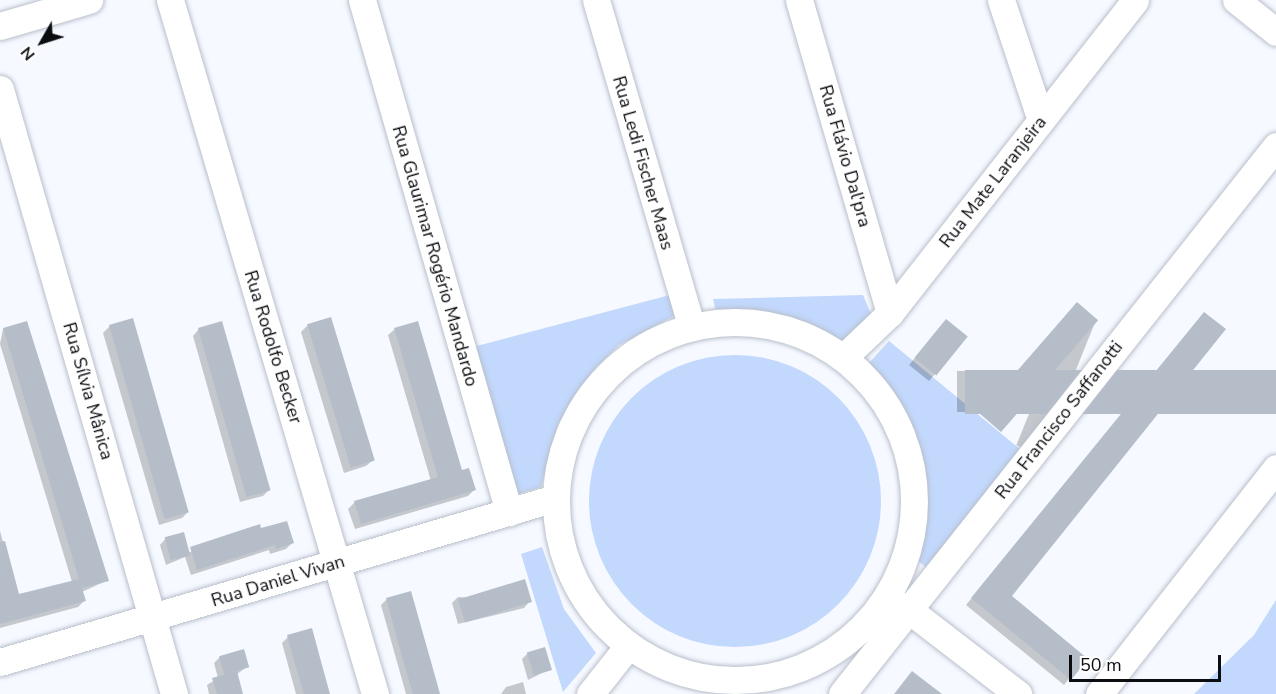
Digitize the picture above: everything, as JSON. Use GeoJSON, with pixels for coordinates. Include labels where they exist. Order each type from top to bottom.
{"type":"FeatureCollection","features":[{"type":"Feature","properties":{"kind":"street"},"geometry":{"type":"LineString","coordinates":[[0,26],[89,0]]}},
{"type":"Feature","properties":{"kind":"street","name":"Rua Rodolfo Becker"},"geometry":{"type":"LineString","coordinates":[[170,0],[375,694]]}},
{"type":"Feature","properties":{"kind":"street","name":"Rua Glaurimar Rogério Mandardo"},"geometry":{"type":"LineString","coordinates":[[362,0],[509,512]]}},
{"type":"Feature","properties":{"kind":"street","name":"Rua Ledi Fischer Maas"},"geometry":{"type":"LineString","coordinates":[[596,0],[691,326]]}},
{"type":"Feature","properties":{"kind":"street","name":"Rua Flávio Dal'pra"},"geometry":{"type":"LineString","coordinates":[[799,0],[890,313]]}},
{"type":"Feature","properties":{"kind":"street"},"geometry":{"type":"LineString","coordinates":[[1001,0],[1041,120]]}},
{"type":"Feature","properties":{"kind":"street","name":"Rua Mate Laranjeira"},"geometry":{"type":"LineString","coordinates":[[844,357],[890,313],[1135,0]]}},
{"type":"Feature","properties":{"kind":"street"},"geometry":{"type":"LineString","coordinates":[[1236,0],[1276,32]]}},
{"type":"Feature","properties":{"kind":"street","name":"Rua Sílvia Mânica"},"geometry":{"type":"LineString","coordinates":[[0,89],[174,694]]}},
{"type":"Feature","properties":{"kind":"street","name":"Rua Francisco Saffanotti"},"geometry":{"type":"LineString","coordinates":[[842,694],[897,604],[1276,146]]}},
{"type":"Feature","properties":{"kind":"street"},"geometry":{"type":"LineString","coordinates":[[744,321],[765,325],[797,332],[844,357],[881,396],[906,444],[915,497],[908,550],[897,604],[826,657],[788,673],[747,681],[705,678],[665,666],[628,646],[589,605],[563,554],[555,498],[565,440],[593,388],[637,349],[691,326],[744,321]]}},
{"type":"Feature","properties":{"kind":"street"},"geometry":{"type":"LineString","coordinates":[[1099,694],[1276,468]]}},
{"type":"Feature","properties":{"kind":"street","name":"Rua Daniel Vivan"},"geometry":{"type":"LineString","coordinates":[[0,662],[555,498]]}},
{"type":"Feature","properties":{"kind":"street"},"geometry":{"type":"LineString","coordinates":[[897,604],[1018,694]]}},
{"type":"Feature","properties":{"kind":"street"},"geometry":{"type":"LineString","coordinates":[[590,694],[628,646]]}},
{"type":"Feature","properties":{"kind":"shaded area"},"geometry":{"type":"Polygon","coordinates":[[[670,295],[674,316],[619,345],[593,371],[558,424],[541,487],[517,494],[473,347],[670,295]]]}},
{"type":"Feature","properties":{"kind":"shaded area"},"geometry":{"type":"Polygon","coordinates":[[[863,295],[871,314],[845,343],[809,323],[740,310],[716,312],[713,299],[863,295]]]}},
{"type":"Feature","properties":{"kind":"shaded area"},"geometry":{"type":"Polygon","coordinates":[[[889,341],[1021,450],[926,567],[918,561],[927,496],[917,439],[889,386],[869,363],[889,341]]]}},
{"type":"Feature","properties":{"kind":"shaded area"},"geometry":{"type":"Polygon","coordinates":[[[721,355],[749,355],[777,361],[804,372],[828,388],[848,408],[864,432],[875,459],[879,472],[881,501],[879,530],[864,570],[848,594],[828,614],[804,630],[777,641],[749,647],[721,647],[693,641],[666,630],[642,614],[622,594],[606,570],[595,543],[589,515],[589,487],[595,459],[606,432],[622,408],[642,388],[666,372],[693,361],[721,355]]]}},
{"type":"Feature","properties":{"kind":"shaded area"},"geometry":{"type":"Polygon","coordinates":[[[542,547],[564,609],[596,653],[563,692],[521,554],[542,547]]]}},
{"type":"Feature","properties":{"kind":"shaded area"},"geometry":{"type":"Polygon","coordinates":[[[1276,600],[1276,694],[1194,694],[1254,635],[1276,600]]]}},
{"type":"Feature","properties":{"kind":"building"},"geometry":{"type":"Polygon","coordinates":[[[1077,302],[1098,320],[1001,432],[980,414],[1077,302]]]}},
{"type":"Feature","properties":{"kind":"building"},"geometry":{"type":"Polygon","coordinates":[[[1204,312],[1226,329],[1012,596],[1088,659],[1071,680],[971,598],[1204,312]]]}},
{"type":"Feature","properties":{"kind":"building"},"geometry":{"type":"Polygon","coordinates":[[[331,317],[375,460],[351,468],[307,324],[331,317]]]}},
{"type":"Feature","properties":{"kind":"building"},"geometry":{"type":"Polygon","coordinates":[[[133,318],[189,512],[165,519],[109,325],[133,318]]]}},
{"type":"Feature","properties":{"kind":"building"},"geometry":{"type":"Polygon","coordinates":[[[946,319],[968,337],[936,375],[915,358],[946,319]]]}},
{"type":"Feature","properties":{"kind":"building"},"geometry":{"type":"Polygon","coordinates":[[[27,321],[109,581],[82,588],[86,601],[0,624],[0,542],[5,541],[19,594],[79,579],[3,328],[27,321]]]}},
{"type":"Feature","properties":{"kind":"building"},"geometry":{"type":"Polygon","coordinates":[[[222,321],[271,490],[246,497],[198,328],[222,321]]]}},
{"type":"Feature","properties":{"kind":"building"},"geometry":{"type":"Polygon","coordinates":[[[418,321],[462,470],[469,468],[476,490],[361,524],[354,501],[438,477],[394,328],[418,321]]]}},
{"type":"Feature","properties":{"kind":"building"},"geometry":{"type":"Polygon","coordinates":[[[965,370],[1276,370],[1276,414],[965,414],[965,370]]]}},
{"type":"Feature","properties":{"kind":"building"},"geometry":{"type":"Polygon","coordinates":[[[287,521],[294,543],[276,549],[275,545],[197,570],[190,547],[260,524],[261,528],[287,521]]]}},
{"type":"Feature","properties":{"kind":"building"},"geometry":{"type":"Polygon","coordinates":[[[184,532],[190,555],[171,560],[165,537],[184,532]]]}},
{"type":"Feature","properties":{"kind":"building"},"geometry":{"type":"Polygon","coordinates":[[[525,579],[532,602],[465,622],[458,599],[525,579]]]}},
{"type":"Feature","properties":{"kind":"building"},"geometry":{"type":"Polygon","coordinates":[[[411,591],[440,694],[413,694],[401,653],[386,598],[411,591]]]}},
{"type":"Feature","properties":{"kind":"building"},"geometry":{"type":"Polygon","coordinates":[[[312,628],[330,694],[304,694],[292,654],[287,635],[312,628]]]}},
{"type":"Feature","properties":{"kind":"building"},"geometry":{"type":"Polygon","coordinates":[[[545,647],[552,670],[534,676],[527,653],[545,647]]]}},
{"type":"Feature","properties":{"kind":"building"},"geometry":{"type":"Polygon","coordinates":[[[244,649],[249,667],[224,674],[219,656],[244,649]]]}},
{"type":"Feature","properties":{"kind":"building"},"geometry":{"type":"Polygon","coordinates":[[[237,671],[243,694],[217,694],[212,678],[237,671]]]}},
{"type":"Feature","properties":{"kind":"building"},"geometry":{"type":"Polygon","coordinates":[[[912,671],[942,694],[894,694],[912,671]]]}}]}
